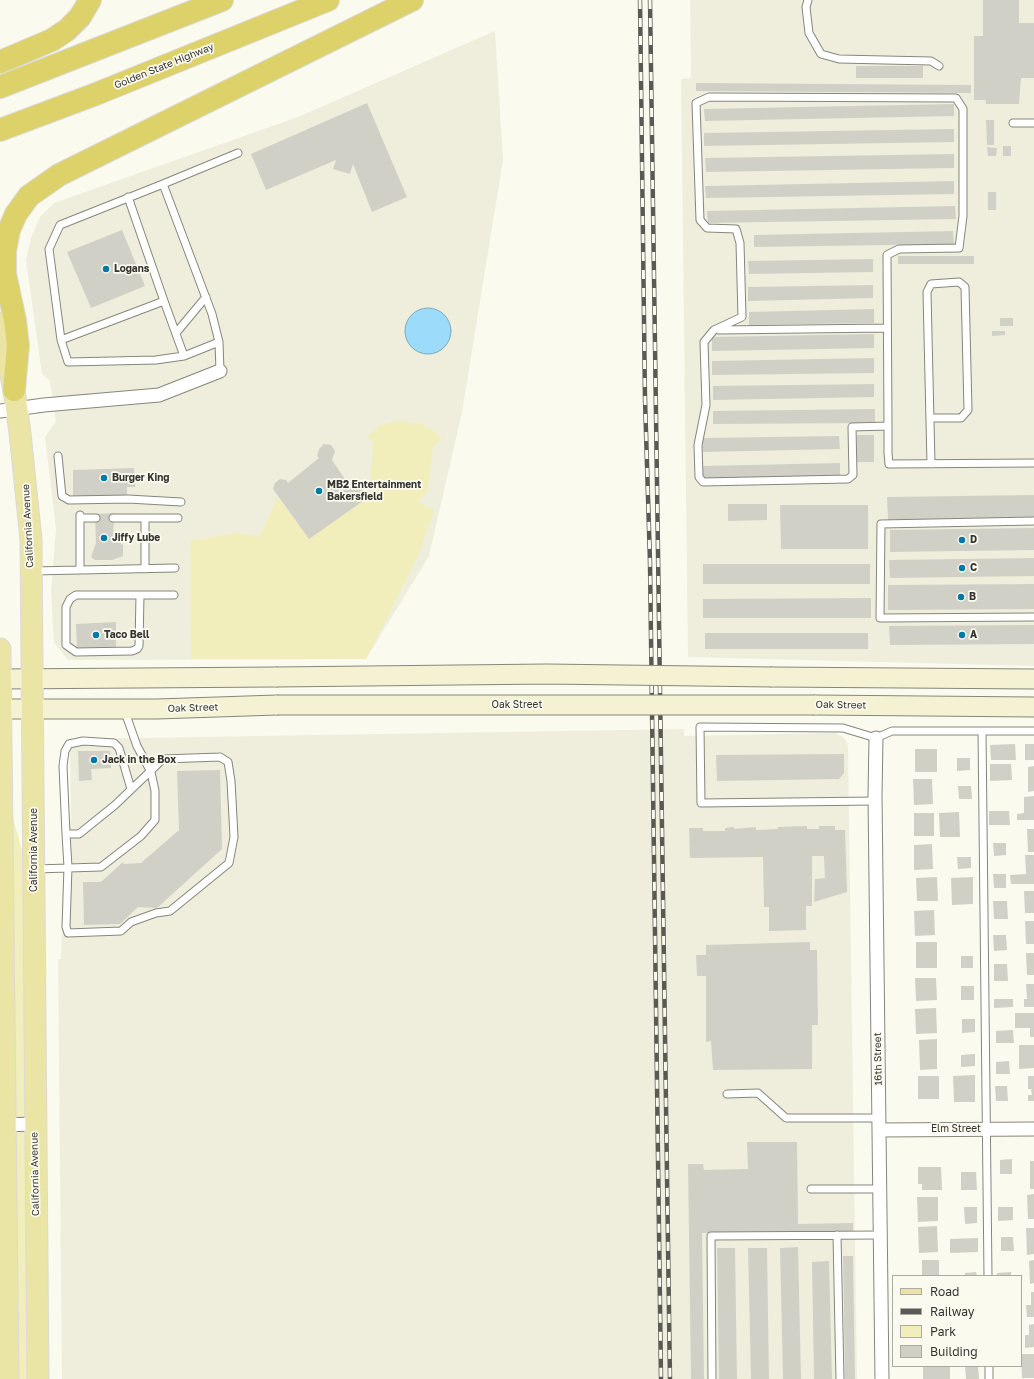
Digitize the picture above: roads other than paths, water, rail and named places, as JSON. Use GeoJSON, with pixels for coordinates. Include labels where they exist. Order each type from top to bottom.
{"type":"FeatureCollection","features":[{"type":"Feature","properties":{"kind":"highway"},"geometry":{"type":"LineString","coordinates":[[0,62],[52,40],[67,30],[80,17],[90,0]]}},
{"type":"Feature","properties":{"kind":"highway"},"geometry":{"type":"LineString","coordinates":[[2,86],[222,0]]}},
{"type":"Feature","properties":{"kind":"highway","name":"Golden State Highway"},"geometry":{"type":"LineString","coordinates":[[7,134],[96,94],[328,0]]}},
{"type":"Feature","properties":{"kind":"highway"},"geometry":{"type":"LineString","coordinates":[[10,403],[18,346],[15,320],[5,274],[5,251],[9,230],[16,214],[29,196],[59,175],[412,0]]}},
{"type":"Feature","properties":{"kind":"main road","name":"California Avenue"},"geometry":{"type":"LineString","coordinates":[[0,323],[10,403],[28,498],[31,571],[38,1379]]}},
{"type":"Feature","properties":{"kind":"main road"},"geometry":{"type":"LineString","coordinates":[[0,649],[2,1125],[8,1379]]}},
{"type":"Feature","properties":{"kind":"main road"},"geometry":{"type":"LineString","coordinates":[[0,679],[562,674],[896,679],[1034,679]]}},
{"type":"Feature","properties":{"kind":"main road","name":"Oak Street"},"geometry":{"type":"LineString","coordinates":[[0,709],[124,709],[277,706],[1034,707]]}},
{"type":"Feature","properties":{"kind":"street"},"geometry":{"type":"LineString","coordinates":[[10,403],[159,395],[220,371]]}},
{"type":"Feature","properties":{"kind":"street","name":"16th Street"},"geometry":{"type":"LineString","coordinates":[[876,738],[875,801],[882,1379]]}},
{"type":"Feature","properties":{"kind":"street"},"geometry":{"type":"LineString","coordinates":[[2,1125],[35,1124]]}},
{"type":"Feature","properties":{"kind":"street","name":"Elm Street"},"geometry":{"type":"LineString","coordinates":[[879,1124],[986,1129],[1034,1129]]}},
{"type":"Feature","properties":{"kind":"lane"},"geometry":{"type":"LineString","coordinates":[[808,0],[806,7],[809,33],[821,54],[839,59],[931,61],[939,66]]}},
{"type":"Feature","properties":{"kind":"lane"},"geometry":{"type":"LineString","coordinates":[[888,426],[852,428],[853,475],[848,479],[703,482],[699,477],[698,445],[706,405],[704,342],[714,330],[742,316],[740,243],[736,229],[707,228],[700,220],[696,103],[708,97],[956,98],[963,109],[963,216],[959,248],[899,249],[887,255],[889,464],[1034,463]]}},
{"type":"Feature","properties":{"kind":"lane"},"geometry":{"type":"LineString","coordinates":[[1013,123],[1034,123]]}},
{"type":"Feature","properties":{"kind":"lane"},"geometry":{"type":"LineString","coordinates":[[218,342],[184,356],[156,360],[68,362],[61,340],[49,249],[60,225],[238,153]]}},
{"type":"Feature","properties":{"kind":"lane"},"geometry":{"type":"LineString","coordinates":[[163,184],[206,297],[218,342],[220,371]]}},
{"type":"Feature","properties":{"kind":"lane"},"geometry":{"type":"LineString","coordinates":[[128,197],[184,356]]}},
{"type":"Feature","properties":{"kind":"lane"},"geometry":{"type":"LineString","coordinates":[[930,418],[962,418],[968,410],[965,287],[959,282],[931,284],[927,292],[931,464]]}},
{"type":"Feature","properties":{"kind":"lane"},"geometry":{"type":"LineString","coordinates":[[176,334],[206,297]]}},
{"type":"Feature","properties":{"kind":"lane"},"geometry":{"type":"LineString","coordinates":[[61,340],[164,301]]}},
{"type":"Feature","properties":{"kind":"lane"},"geometry":{"type":"LineString","coordinates":[[714,330],[887,328]]}},
{"type":"Feature","properties":{"kind":"lane"},"geometry":{"type":"LineString","coordinates":[[58,456],[62,496],[69,500],[128,499],[181,502]]}},
{"type":"Feature","properties":{"kind":"lane"},"geometry":{"type":"LineString","coordinates":[[80,570],[80,516],[96,518]]}},
{"type":"Feature","properties":{"kind":"lane"},"geometry":{"type":"LineString","coordinates":[[113,518],[178,518]]}},
{"type":"Feature","properties":{"kind":"lane"},"geometry":{"type":"LineString","coordinates":[[144,569],[145,518]]}},
{"type":"Feature","properties":{"kind":"lane"},"geometry":{"type":"LineString","coordinates":[[1034,521],[881,524],[880,618],[1034,617]]}},
{"type":"Feature","properties":{"kind":"lane"},"geometry":{"type":"LineString","coordinates":[[31,571],[175,568]]}},
{"type":"Feature","properties":{"kind":"lane"},"geometry":{"type":"LineString","coordinates":[[140,595],[139,646],[137,649],[132,651],[76,652],[66,645],[66,607],[70,599],[76,595],[140,595],[174,595]]}},
{"type":"Feature","properties":{"kind":"lane"},"geometry":{"type":"LineString","coordinates":[[34,870],[101,867],[141,836],[155,820],[155,791],[151,772],[137,746],[124,709]]}},
{"type":"Feature","properties":{"kind":"lane"},"geometry":{"type":"LineString","coordinates":[[875,801],[701,803],[700,727],[843,728],[876,738],[892,731],[1034,731]]}},
{"type":"Feature","properties":{"kind":"lane"},"geometry":{"type":"LineString","coordinates":[[982,731],[988,1275]]}},
{"type":"Feature","properties":{"kind":"lane"},"geometry":{"type":"LineString","coordinates":[[66,834],[79,834],[151,772],[163,759],[220,757],[228,762],[231,781],[234,837],[229,863],[170,911],[156,913],[131,922],[121,931],[68,933],[66,927],[68,868],[66,834],[63,766],[65,751],[69,744],[83,741],[114,743],[119,748],[131,789]]}},
{"type":"Feature","properties":{"kind":"lane"},"geometry":{"type":"LineString","coordinates":[[727,1094],[758,1093],[786,1118],[879,1124]]}},
{"type":"Feature","properties":{"kind":"lane"},"geometry":{"type":"LineString","coordinates":[[811,1189],[880,1189]]}},
{"type":"Feature","properties":{"kind":"lane"},"geometry":{"type":"LineString","coordinates":[[837,1235],[840,1379]]}},
{"type":"Feature","properties":{"kind":"lane"},"geometry":{"type":"LineString","coordinates":[[712,1379],[711,1236],[880,1235]]}},
{"type":"Feature","properties":{"kind":"lane"},"geometry":{"type":"LineString","coordinates":[[989,1367],[989,1379]]}},
{"type":"Feature","properties":{"kind":"water"},"geometry":{"type":"Polygon","coordinates":[[[428,308],[441,312],[447,318],[451,331],[447,344],[441,350],[428,354],[415,350],[409,344],[405,331],[409,318],[415,312],[428,308]]]}},
{"type":"Feature","properties":{"kind":"railway"},"geometry":{"type":"LineString","coordinates":[[640,0],[645,399],[650,562],[661,1379]]}},
{"type":"Feature","properties":{"kind":"railway"},"geometry":{"type":"LineString","coordinates":[[650,0],[670,1379]]}},
{"type":"Feature","properties":{"kind":"place","name":"Logans"},"geometry":{"type":"Point","coordinates":[106,269]}},
{"type":"Feature","properties":{"kind":"place","name":"Burger King"},"geometry":{"type":"Point","coordinates":[104,478]}},
{"type":"Feature","properties":{"kind":"place","name":"MB2 Entertainment Bakersfield"},"geometry":{"type":"Point","coordinates":[319,491]}},
{"type":"Feature","properties":{"kind":"place","name":"Jiffy Lube"},"geometry":{"type":"Point","coordinates":[104,538]}},
{"type":"Feature","properties":{"kind":"place","name":"D"},"geometry":{"type":"Point","coordinates":[962,540]}},
{"type":"Feature","properties":{"kind":"place","name":"C"},"geometry":{"type":"Point","coordinates":[962,568]}},
{"type":"Feature","properties":{"kind":"place","name":"B"},"geometry":{"type":"Point","coordinates":[961,597]}},
{"type":"Feature","properties":{"kind":"place","name":"Taco Bell"},"geometry":{"type":"Point","coordinates":[96,635]}},
{"type":"Feature","properties":{"kind":"place","name":"A"},"geometry":{"type":"Point","coordinates":[962,635]}},
{"type":"Feature","properties":{"kind":"place","name":"Jack in the Box"},"geometry":{"type":"Point","coordinates":[94,760]}}]}
